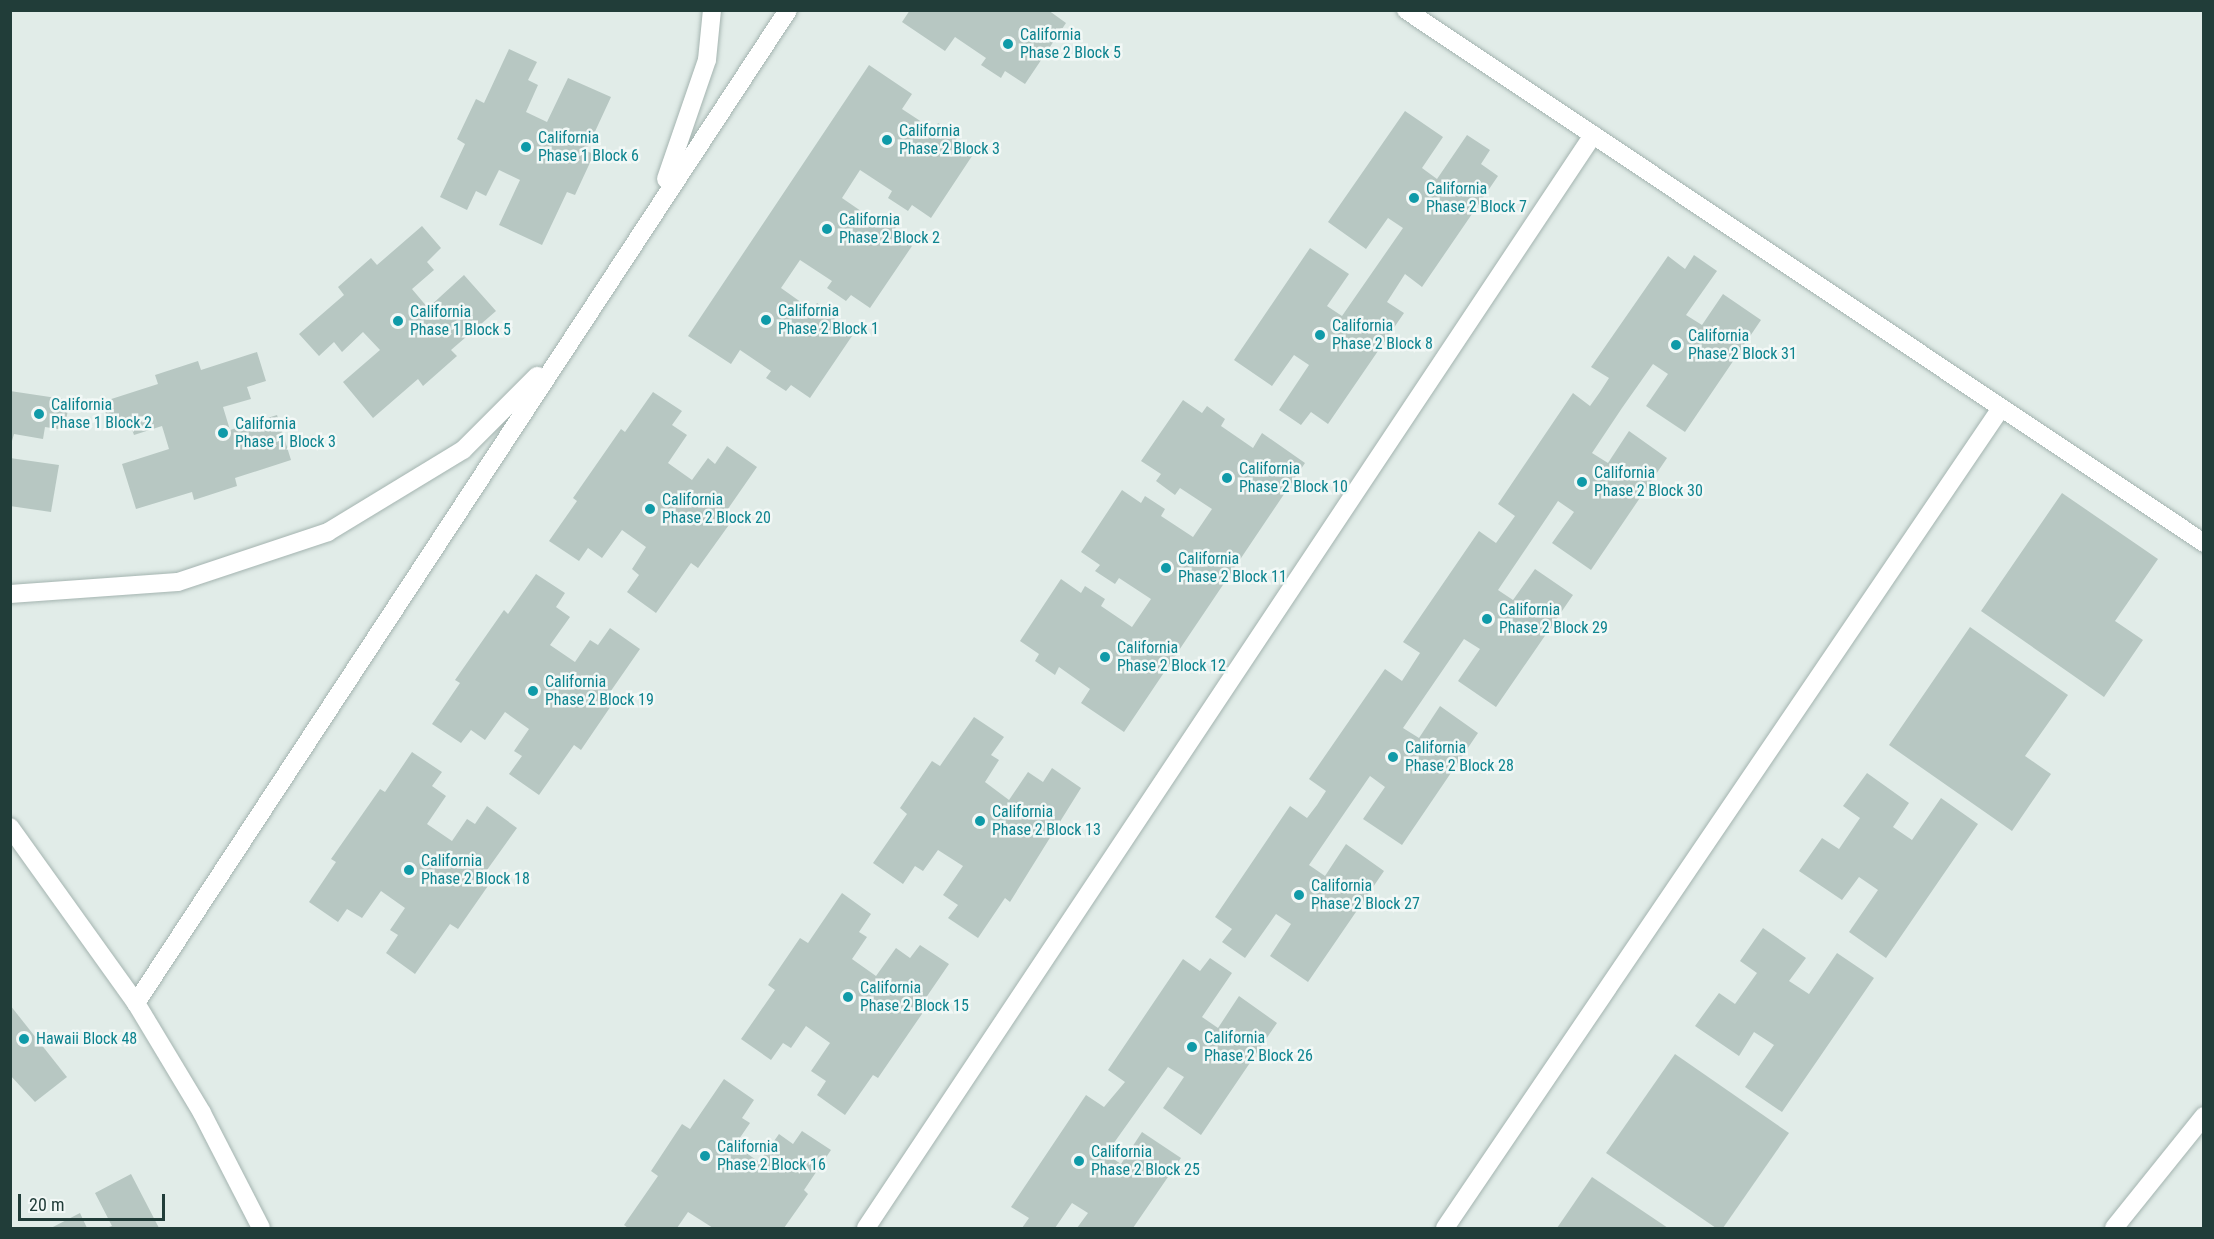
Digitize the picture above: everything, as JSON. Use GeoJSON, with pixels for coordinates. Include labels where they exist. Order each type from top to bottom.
{"type":"FeatureCollection","features":[{"type":"Feature","properties":{"kind":"lane"},"geometry":{"type":"LineString","coordinates":[[658,204],[707,60],[712,10]]}},
{"type":"Feature","properties":{"kind":"lane"},"geometry":{"type":"LineString","coordinates":[[136,1003],[658,204],[788,10]]}},
{"type":"Feature","properties":{"kind":"lane"},"geometry":{"type":"LineString","coordinates":[[1406,10],[2204,543]]}},
{"type":"Feature","properties":{"kind":"lane"},"geometry":{"type":"LineString","coordinates":[[866,1228],[1593,135]]}},
{"type":"Feature","properties":{"kind":"lane"},"geometry":{"type":"LineString","coordinates":[[10,594],[178,582],[328,532],[463,450],[562,351]]}},
{"type":"Feature","properties":{"kind":"lane"},"geometry":{"type":"LineString","coordinates":[[1444,1228],[2001,408]]}},
{"type":"Feature","properties":{"kind":"lane"},"geometry":{"type":"LineString","coordinates":[[10,827],[136,1003],[202,1113],[261,1228]]}},
{"type":"Feature","properties":{"kind":"lane"},"geometry":{"type":"LineString","coordinates":[[2114,1228],[2204,1116]]}},
{"type":"Feature","properties":{"kind":"building","name":"California Phase 2 Block 5"},"geometry":{"type":"Polygon","coordinates":[[[910,10],[1048,10],[1066,23],[1025,84],[1005,71],[1001,78],[981,65],[986,58],[955,37],[945,51],[902,22],[910,10]]]}},
{"type":"Feature","properties":{"kind":"building","name":"California Phase 1 Block 6"},"geometry":{"type":"Polygon","coordinates":[[[509,49],[537,62],[528,80],[538,85],[526,112],[547,122],[568,78],[611,97],[586,151],[594,154],[575,195],[567,192],[542,245],[499,225],[520,180],[499,170],[486,196],[476,191],[467,210],[440,197],[465,144],[457,139],[476,99],[484,103],[509,49]]]}},
{"type":"Feature","properties":{"kind":"building"},"geometry":{"type":"Polygon","coordinates":[[[869,65],[912,94],[902,109],[934,130],[938,123],[958,136],[954,143],[972,156],[931,218],[912,205],[908,211],[888,198],[892,191],[860,170],[842,198],[874,220],[878,213],[897,226],[893,232],[912,246],[870,308],[851,295],[846,301],[827,288],[832,281],[800,260],[781,288],[812,310],[817,303],[837,316],[832,323],[852,336],[810,398],[791,385],[786,391],[766,378],[771,371],[740,350],[731,364],[688,336],[869,65]]]}},
{"type":"Feature","properties":{"kind":"building"},"geometry":{"type":"Polygon","coordinates":[[[1405,111],[1443,137],[1422,168],[1437,179],[1467,135],[1490,150],[1481,164],[1498,176],[1422,287],[1405,274],[1387,302],[1404,313],[1328,424],[1311,412],[1301,425],[1279,410],[1309,365],[1294,355],[1272,386],[1234,360],[1310,248],[1349,274],[1327,306],[1342,316],[1403,228],[1388,218],[1366,249],[1328,222],[1405,111]]]}},
{"type":"Feature","properties":{"kind":"building","name":"California Phase 1 Block 5"},"geometry":{"type":"Polygon","coordinates":[[[422,226],[441,248],[427,262],[434,270],[412,289],[428,308],[464,275],[496,311],[451,350],[457,356],[423,386],[418,379],[373,418],[343,382],[380,350],[363,332],[342,352],[334,342],[319,356],[299,334],[344,295],[338,287],[371,258],[377,265],[422,226]]]}},
{"type":"Feature","properties":{"kind":"building"},"geometry":{"type":"Polygon","coordinates":[[[1694,255],[1717,271],[1686,315],[1702,325],[1723,294],[1761,320],[1685,432],[1646,406],[1668,374],[1653,364],[1622,408],[1592,453],[1608,463],[1629,431],[1667,458],[1591,570],[1552,543],[1574,512],[1558,501],[1498,590],[1513,600],[1535,569],[1573,595],[1496,707],[1458,681],[1480,649],[1464,639],[1403,728],[1419,738],[1440,706],[1478,733],[1402,845],[1363,819],[1385,787],[1370,776],[1339,821],[1309,865],[1325,876],[1346,844],[1384,871],[1308,982],[1270,956],[1291,924],[1276,914],[1245,958],[1222,942],[1232,929],[1215,917],[1290,806],[1307,818],[1317,805],[1326,791],[1309,779],[1385,669],[1402,681],[1420,653],[1403,642],[1479,531],[1496,543],[1515,516],[1498,504],[1573,393],[1590,406],[1600,392],[1609,378],[1591,367],[1668,256],[1685,269],[1694,255]]]}},
{"type":"Feature","properties":{"kind":"building","name":"California Phase 1 Block 3"},"geometry":{"type":"Polygon","coordinates":[[[257,352],[266,381],[247,387],[251,399],[223,407],[230,430],[277,415],[291,460],[235,478],[237,486],[194,500],[192,492],[136,509],[122,464],[169,449],[162,426],[134,435],[130,424],[111,430],[102,402],[158,384],[155,375],[198,361],[201,370],[257,352]]]}},
{"type":"Feature","properties":{"kind":"building","name":"California Phase 1 Block 2"},"geometry":{"type":"Polygon","coordinates":[[[10,391],[70,400],[64,430],[45,427],[43,439],[14,434],[10,448],[10,391]]]}},
{"type":"Feature","properties":{"kind":"building","name":"California Phase 2 Block 20"},"geometry":{"type":"Polygon","coordinates":[[[653,392],[682,411],[672,425],[687,435],[668,463],[692,480],[708,458],[715,464],[727,446],[757,467],[723,516],[731,522],[698,568],[691,563],[656,613],[627,592],[639,575],[632,569],[646,547],[622,530],[602,558],[588,548],[579,561],[549,541],[577,501],[573,498],[621,429],[625,432],[653,392]]]}},
{"type":"Feature","properties":{"kind":"building"},"geometry":{"type":"Polygon","coordinates":[[[1183,400],[1202,413],[1207,406],[1225,419],[1221,426],[1253,448],[1262,433],[1305,463],[1124,732],[1081,703],[1090,689],[1059,667],[1055,675],[1035,661],[1039,654],[1020,641],[1061,579],[1081,593],[1085,586],[1105,599],[1101,606],[1132,627],[1151,599],[1119,578],[1115,584],[1095,571],[1100,565],[1081,552],[1122,490],[1141,503],[1145,496],[1165,509],[1161,516],[1193,537],[1212,509],[1180,488],[1175,495],[1156,481],[1161,474],[1141,461],[1183,400]]]}},
{"type":"Feature","properties":{"kind":"building","name":"California Phase 1 Block 2"},"geometry":{"type":"Polygon","coordinates":[[[10,458],[59,465],[51,512],[10,506],[10,458]]]}},
{"type":"Feature","properties":{"kind":"building"},"geometry":{"type":"Polygon","coordinates":[[[2062,493],[2158,559],[2115,621],[2143,640],[2104,697],[1981,611],[2062,493]]]}},
{"type":"Feature","properties":{"kind":"building","name":"California Phase 2 Block 19"},"geometry":{"type":"Polygon","coordinates":[[[536,574],[565,593],[556,607],[570,617],[550,645],[575,662],[590,640],[598,645],[610,628],[640,649],[606,698],[613,703],[581,750],[574,745],[539,795],[509,774],[522,756],[514,751],[529,729],[505,712],[485,740],[471,730],[461,743],[432,724],[460,683],[455,680],[504,610],[508,614],[536,574]]]}},
{"type":"Feature","properties":{"kind":"building"},"geometry":{"type":"Polygon","coordinates":[[[1970,627],[2068,695],[2025,756],[2051,774],[2012,831],[1889,745],[1970,627]]]}},
{"type":"Feature","properties":{"kind":"building","name":"California Phase 2 Block 13"},"geometry":{"type":"Polygon","coordinates":[[[974,717],[1004,737],[991,755],[999,760],[985,782],[1009,800],[1028,772],[1043,782],[1052,768],[1081,788],[1010,902],[1005,898],[978,938],[948,918],[958,905],[943,895],[963,866],[938,850],[923,871],[915,866],[903,884],[873,863],[907,814],[900,808],[932,761],[940,766],[974,717]]]}},
{"type":"Feature","properties":{"kind":"building","name":"California Phase 2 Block 18"},"geometry":{"type":"Polygon","coordinates":[[[412,752],[442,772],[432,786],[446,796],[427,824],[452,841],[467,819],[475,824],[487,806],[517,828],[482,877],[490,883],[458,929],[450,924],[415,974],[386,953],[398,935],[390,930],[405,908],[381,891],[362,918],[347,909],[338,922],[309,902],[336,862],[331,859],[380,789],[385,792],[412,752]]]}},
{"type":"Feature","properties":{"kind":"building"},"geometry":{"type":"Polygon","coordinates":[[[1867,773],[1909,803],[1893,827],[1912,840],[1941,798],[1978,824],[1886,958],[1849,932],[1878,890],[1859,877],[1842,900],[1799,871],[1822,838],[1839,849],[1860,818],[1843,806],[1867,773]]]}},
{"type":"Feature","properties":{"kind":"building","name":"California Phase 2 Block 15"},"geometry":{"type":"Polygon","coordinates":[[[842,893],[871,914],[859,932],[867,937],[852,959],[876,976],[896,948],[910,958],[920,945],[949,964],[921,1005],[926,1008],[878,1078],[873,1075],[845,1115],[817,1095],[826,1081],[811,1071],[830,1043],[806,1026],[791,1048],[783,1043],[771,1060],[741,1039],[775,990],[768,985],[800,938],[808,943],[842,893]]]}},
{"type":"Feature","properties":{"kind":"building"},"geometry":{"type":"Polygon","coordinates":[[[1763,928],[1806,958],[1789,981],[1809,994],[1837,953],[1874,978],[1782,1112],[1745,1087],[1774,1045],[1754,1032],[1739,1056],[1695,1026],[1719,993],[1735,1004],[1757,973],[1740,961],[1763,928]]]}},
{"type":"Feature","properties":{"kind":"building"},"geometry":{"type":"Polygon","coordinates":[[[1210,958],[1232,973],[1202,1017],[1218,1028],[1239,996],[1277,1023],[1201,1135],[1163,1108],[1184,1077],[1168,1067],[1106,1154],[1121,1164],[1142,1132],[1181,1158],[1133,1228],[1077,1228],[1088,1213],[1072,1203],[1055,1228],[1022,1228],[1029,1218],[1011,1207],[1086,1095],[1104,1107],[1125,1082],[1108,1070],[1183,959],[1200,971],[1210,958]]]}},
{"type":"Feature","properties":{"kind":"building","name":"Hawaii Block 48"},"geometry":{"type":"Polygon","coordinates":[[[10,1005],[67,1077],[35,1102],[10,1075],[10,1005]]]}},
{"type":"Feature","properties":{"kind":"building"},"geometry":{"type":"Polygon","coordinates":[[[1675,1054],[1789,1133],[1723,1228],[1716,1228],[1606,1153],[1675,1054]]]}},
{"type":"Feature","properties":{"kind":"building","name":"California Phase 2 Block 16"},"geometry":{"type":"Polygon","coordinates":[[[724,1079],[754,1100],[742,1118],[750,1123],[735,1145],[759,1162],[779,1134],[793,1144],[802,1131],[831,1150],[804,1190],[808,1194],[784,1228],[713,1228],[688,1212],[677,1228],[628,1228],[624,1225],[658,1176],[651,1171],[682,1124],[690,1129],[724,1079]]]}},
{"type":"Feature","properties":{"kind":"building"},"geometry":{"type":"Polygon","coordinates":[[[131,1174],[159,1228],[106,1228],[112,1226],[95,1193],[131,1174]]]}},
{"type":"Feature","properties":{"kind":"building"},"geometry":{"type":"Polygon","coordinates":[[[1592,1177],[1668,1228],[1557,1228],[1592,1177]]]}},
{"type":"Feature","properties":{"kind":"building"},"geometry":{"type":"Polygon","coordinates":[[[80,1213],[87,1228],[51,1228],[80,1213]]]}},
{"type":"Feature","properties":{"kind":"place","name":"California Phase 2 Block 5"},"geometry":{"type":"Point","coordinates":[1008,44]}},
{"type":"Feature","properties":{"kind":"place","name":"California Phase 2 Block 3"},"geometry":{"type":"Point","coordinates":[887,140]}},
{"type":"Feature","properties":{"kind":"place","name":"California Phase 1 Block 6"},"geometry":{"type":"Point","coordinates":[526,147]}},
{"type":"Feature","properties":{"kind":"place","name":"California Phase 2 Block 7"},"geometry":{"type":"Point","coordinates":[1414,198]}},
{"type":"Feature","properties":{"kind":"place","name":"California Phase 2 Block 2"},"geometry":{"type":"Point","coordinates":[827,229]}},
{"type":"Feature","properties":{"kind":"place","name":"California Phase 2 Block 1"},"geometry":{"type":"Point","coordinates":[766,320]}},
{"type":"Feature","properties":{"kind":"place","name":"California Phase 1 Block 5"},"geometry":{"type":"Point","coordinates":[398,321]}},
{"type":"Feature","properties":{"kind":"place","name":"California Phase 2 Block 8"},"geometry":{"type":"Point","coordinates":[1320,335]}},
{"type":"Feature","properties":{"kind":"place","name":"California Phase 2 Block 31"},"geometry":{"type":"Point","coordinates":[1676,345]}},
{"type":"Feature","properties":{"kind":"place","name":"California Phase 1 Block 2"},"geometry":{"type":"Point","coordinates":[39,414]}},
{"type":"Feature","properties":{"kind":"place","name":"California Phase 1 Block 3"},"geometry":{"type":"Point","coordinates":[223,433]}},
{"type":"Feature","properties":{"kind":"place","name":"California Phase 2 Block 10"},"geometry":{"type":"Point","coordinates":[1227,478]}},
{"type":"Feature","properties":{"kind":"place","name":"California Phase 2 Block 30"},"geometry":{"type":"Point","coordinates":[1582,482]}},
{"type":"Feature","properties":{"kind":"place","name":"California Phase 2 Block 20"},"geometry":{"type":"Point","coordinates":[650,509]}},
{"type":"Feature","properties":{"kind":"place","name":"California Phase 2 Block 11"},"geometry":{"type":"Point","coordinates":[1166,568]}},
{"type":"Feature","properties":{"kind":"place","name":"California Phase 2 Block 29"},"geometry":{"type":"Point","coordinates":[1487,619]}},
{"type":"Feature","properties":{"kind":"place","name":"California Phase 2 Block 12"},"geometry":{"type":"Point","coordinates":[1105,657]}},
{"type":"Feature","properties":{"kind":"place","name":"California Phase 2 Block 19"},"geometry":{"type":"Point","coordinates":[533,691]}},
{"type":"Feature","properties":{"kind":"place","name":"California Phase 2 Block 28"},"geometry":{"type":"Point","coordinates":[1393,757]}},
{"type":"Feature","properties":{"kind":"place","name":"California Phase 2 Block 13"},"geometry":{"type":"Point","coordinates":[980,821]}},
{"type":"Feature","properties":{"kind":"place","name":"California Phase 2 Block 18"},"geometry":{"type":"Point","coordinates":[409,870]}},
{"type":"Feature","properties":{"kind":"place","name":"California Phase 2 Block 27"},"geometry":{"type":"Point","coordinates":[1299,895]}},
{"type":"Feature","properties":{"kind":"place","name":"California Phase 2 Block 15"},"geometry":{"type":"Point","coordinates":[848,997]}},
{"type":"Feature","properties":{"kind":"place","name":"Hawaii Block 48"},"geometry":{"type":"Point","coordinates":[24,1039]}},
{"type":"Feature","properties":{"kind":"place","name":"California Phase 2 Block 26"},"geometry":{"type":"Point","coordinates":[1192,1047]}},
{"type":"Feature","properties":{"kind":"place","name":"California Phase 2 Block 16"},"geometry":{"type":"Point","coordinates":[705,1156]}},
{"type":"Feature","properties":{"kind":"place","name":"California Phase 2 Block 25"},"geometry":{"type":"Point","coordinates":[1079,1161]}}]}
